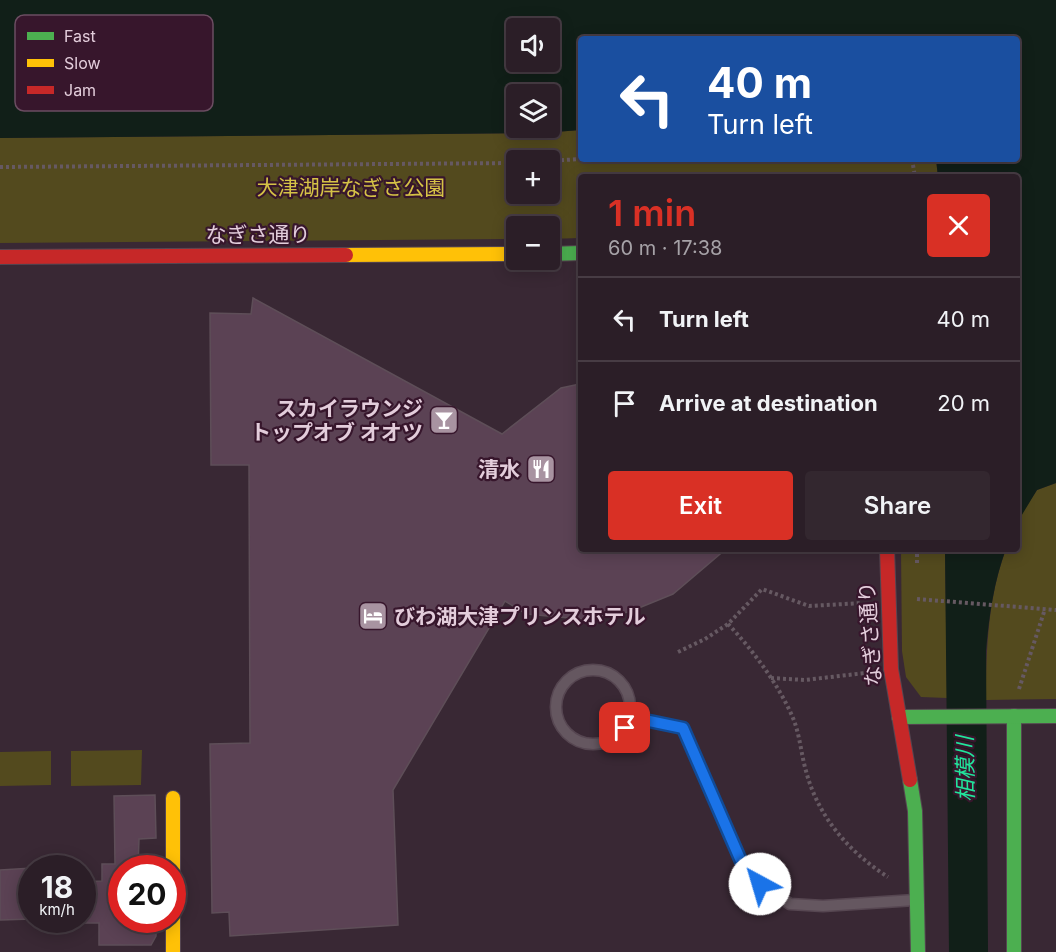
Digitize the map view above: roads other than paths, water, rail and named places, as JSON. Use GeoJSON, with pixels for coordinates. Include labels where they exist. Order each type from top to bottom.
{"type":"FeatureCollection","features":[{"type":"Feature","properties":{"kind":"street"},"geometry":{"type":"LineString","coordinates":[[560,254],[578,253]]}},
{"type":"Feature","properties":{"kind":"street","name":"なぎさ通り"},"geometry":{"type":"LineString","coordinates":[[0,257],[506,254]]}},
{"type":"Feature","properties":{"kind":"street","name":"なぎさ通り"},"geometry":{"type":"LineString","coordinates":[[886,552],[891,669],[915,811],[918,952]]}},
{"type":"Feature","properties":{"kind":"street"},"geometry":{"type":"LineString","coordinates":[[1014,716],[1014,952]]}},
{"type":"Feature","properties":{"kind":"street"},"geometry":{"type":"LineString","coordinates":[[899,717],[1056,716]]}},
{"type":"Feature","properties":{"kind":"street"},"geometry":{"type":"LineString","coordinates":[[172,798],[173,952]]}},
{"type":"Feature","properties":{"kind":"lane"},"geometry":{"type":"LineString","coordinates":[[597,669],[609,673],[628,691],[631,704],[630,717],[625,728],[617,736],[595,745],[583,743],[572,739],[563,730],[555,709],[557,697],[562,685],[572,676],[597,669]]}},
{"type":"Feature","properties":{"kind":"lane"},"geometry":{"type":"LineString","coordinates":[[630,717],[683,728],[741,861],[760,884],[790,904],[833,906],[918,900]]}},
{"type":"Feature","properties":{"kind":"water"},"geometry":{"type":"Polygon","coordinates":[[[0,0],[1056,0],[1056,483],[1037,490],[1020,518],[1020,174],[938,174],[936,162],[1020,162],[1020,36],[578,36],[578,130],[560,132],[560,84],[506,84],[506,133],[0,138],[0,0]]]}},
{"type":"Feature","properties":{"kind":"water","name":"相模川"},"geometry":{"type":"Polygon","coordinates":[[[945,552],[1005,552],[993,599],[986,651],[988,952],[949,952],[945,552]]]}},
{"type":"Feature","properties":{"kind":"place","name":"スカイラウンジ トップオブ オオツ"},"geometry":{"type":"Point","coordinates":[444,420]}},
{"type":"Feature","properties":{"kind":"place","name":"清水"},"geometry":{"type":"Point","coordinates":[541,469]}},
{"type":"Feature","properties":{"kind":"place","name":"びわ湖大津プリンスホテル"},"geometry":{"type":"Point","coordinates":[373,616]}},
{"type":"Feature","properties":{"kind":"park label","name":"大津湖岸なぎさ公園"},"geometry":{"type":"Point","coordinates":[351,187]}}]}
